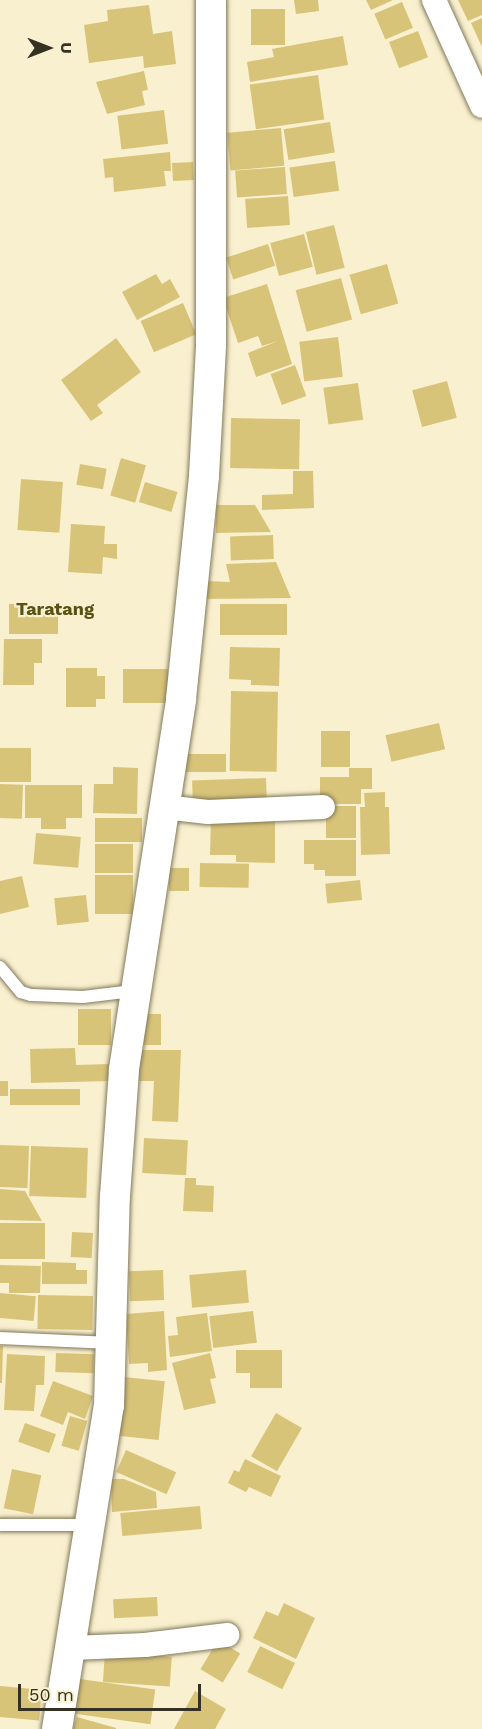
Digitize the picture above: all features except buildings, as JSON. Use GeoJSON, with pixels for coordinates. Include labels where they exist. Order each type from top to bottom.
{"type":"FeatureCollection","features":[{"type":"Feature","properties":{"kind":"street"},"geometry":{"type":"LineString","coordinates":[[57,1729],[109,1406],[118,1134],[133,991],[181,699],[204,476],[210,346],[211,0]]}},
{"type":"Feature","properties":{"kind":"street"},"geometry":{"type":"LineString","coordinates":[[434,0],[482,106]]}},
{"type":"Feature","properties":{"kind":"street"},"geometry":{"type":"LineString","coordinates":[[164,807],[208,812],[323,807]]}},
{"type":"Feature","properties":{"kind":"street"},"geometry":{"type":"LineString","coordinates":[[71,1648],[145,1645],[227,1635]]}},
{"type":"Feature","properties":{"kind":"lane"},"geometry":{"type":"LineString","coordinates":[[0,967],[21,992],[31,995],[83,997],[133,991]]}},
{"type":"Feature","properties":{"kind":"lane"},"geometry":{"type":"LineString","coordinates":[[0,1338],[112,1343]]}},
{"type":"Feature","properties":{"kind":"lane"},"geometry":{"type":"LineString","coordinates":[[0,1525],[90,1525]]}},
{"type":"Feature","properties":{"kind":"district","name":"Taratang"},"geometry":{"type":"Point","coordinates":[55,609]}}]}
